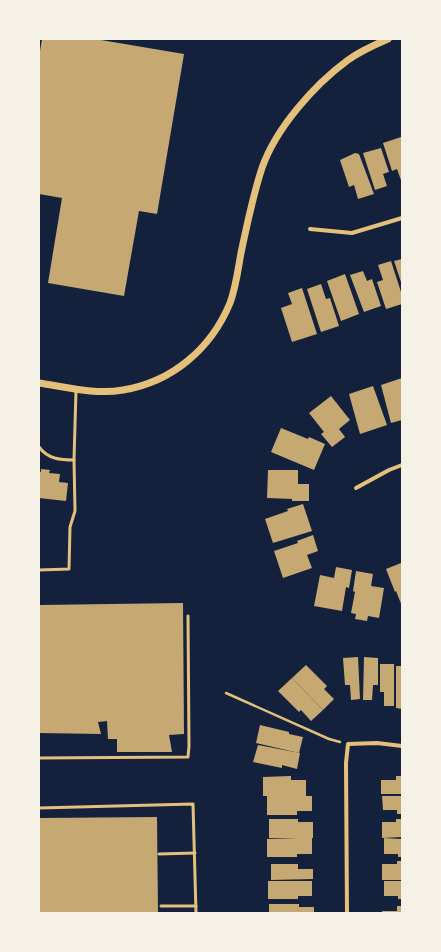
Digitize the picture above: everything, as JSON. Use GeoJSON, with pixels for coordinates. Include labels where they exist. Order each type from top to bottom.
{"type":"FeatureCollection","features":[{"type":"Feature","properties":{"kind":"street"},"geometry":{"type":"LineString","coordinates":[[39,383],[99,391],[122,390],[144,385],[168,375],[197,354],[215,333],[230,302],[237,279],[250,208],[263,166],[282,128],[327,78],[348,60],[388,39]]}},
{"type":"Feature","properties":{"kind":"street"},"geometry":{"type":"LineString","coordinates":[[310,229],[352,233],[402,218]]}},
{"type":"Feature","properties":{"kind":"street"},"geometry":{"type":"LineString","coordinates":[[356,488],[389,470],[402,465]]}},
{"type":"Feature","properties":{"kind":"street"},"geometry":{"type":"LineString","coordinates":[[347,913],[346,763],[348,744],[377,743],[402,746]]}},
{"type":"Feature","properties":{"kind":"lane"},"geometry":{"type":"LineString","coordinates":[[39,570],[69,569],[70,528],[75,510],[74,460],[76,388]]}},
{"type":"Feature","properties":{"kind":"lane"},"geometry":{"type":"LineString","coordinates":[[39,447],[42,452],[59,460],[74,460]]}},
{"type":"Feature","properties":{"kind":"lane"},"geometry":{"type":"LineString","coordinates":[[39,758],[188,757],[188,616]]}},
{"type":"Feature","properties":{"kind":"lane"},"geometry":{"type":"LineString","coordinates":[[39,808],[193,804],[196,913]]}},
{"type":"Feature","properties":{"kind":"lane"},"geometry":{"type":"LineString","coordinates":[[159,854],[194,853]]}},
{"type":"Feature","properties":{"kind":"lane"},"geometry":{"type":"LineString","coordinates":[[161,906],[196,906]]}},
{"type":"Feature","properties":{"kind":"path"},"geometry":{"type":"LineString","coordinates":[[226,693],[329,739],[348,744]]}},
{"type":"Feature","properties":{"kind":"building"},"geometry":{"type":"Polygon","coordinates":[[[42,39],[95,39],[184,54],[157,214],[139,211],[124,296],[48,283],[62,198],[39,194],[39,57],[42,39]]]}},
{"type":"Feature","properties":{"kind":"building"},"geometry":{"type":"Polygon","coordinates":[[[401,137],[402,183],[397,169],[392,171],[383,143],[401,137]]]}},
{"type":"Feature","properties":{"kind":"building"},"geometry":{"type":"Polygon","coordinates":[[[381,148],[389,172],[383,174],[387,186],[375,190],[363,153],[381,148]]]}},
{"type":"Feature","properties":{"kind":"building"},"geometry":{"type":"Polygon","coordinates":[[[355,153],[359,154],[374,194],[358,199],[354,185],[349,187],[340,160],[355,153]]]}},
{"type":"Feature","properties":{"kind":"building"},"geometry":{"type":"Polygon","coordinates":[[[402,259],[402,285],[394,261],[402,259]]]}},
{"type":"Feature","properties":{"kind":"building"},"geometry":{"type":"Polygon","coordinates":[[[391,261],[402,295],[402,304],[386,309],[377,282],[383,280],[378,265],[391,261]]]}},
{"type":"Feature","properties":{"kind":"building"},"geometry":{"type":"Polygon","coordinates":[[[363,271],[367,281],[372,279],[381,306],[364,312],[350,275],[363,271]]]}},
{"type":"Feature","properties":{"kind":"building"},"geometry":{"type":"Polygon","coordinates":[[[345,274],[359,314],[341,321],[327,281],[345,274]]]}},
{"type":"Feature","properties":{"kind":"building"},"geometry":{"type":"Polygon","coordinates":[[[321,284],[326,299],[330,298],[339,326],[321,332],[307,289],[321,284]]]}},
{"type":"Feature","properties":{"kind":"building"},"geometry":{"type":"Polygon","coordinates":[[[302,288],[317,334],[292,342],[281,308],[292,304],[288,293],[302,288]]]}},
{"type":"Feature","properties":{"kind":"building"},"geometry":{"type":"Polygon","coordinates":[[[402,378],[402,420],[391,423],[381,385],[402,378]]]}},
{"type":"Feature","properties":{"kind":"building"},"geometry":{"type":"Polygon","coordinates":[[[373,386],[387,425],[360,434],[349,394],[373,386]]]}},
{"type":"Feature","properties":{"kind":"building"},"geometry":{"type":"Polygon","coordinates":[[[331,396],[350,420],[339,429],[345,437],[332,447],[321,434],[324,432],[309,413],[331,396]]]}},
{"type":"Feature","properties":{"kind":"building"},"geometry":{"type":"Polygon","coordinates":[[[281,428],[325,444],[314,470],[271,452],[281,428]]]}},
{"type":"Feature","properties":{"kind":"building"},"geometry":{"type":"Polygon","coordinates":[[[41,469],[50,470],[49,473],[60,474],[59,482],[68,483],[66,501],[39,498],[39,471],[41,472],[41,469]]]}},
{"type":"Feature","properties":{"kind":"building"},"geometry":{"type":"Polygon","coordinates":[[[268,470],[298,470],[298,484],[309,484],[309,501],[292,501],[292,499],[267,498],[268,470]]]}},
{"type":"Feature","properties":{"kind":"building"},"geometry":{"type":"Polygon","coordinates":[[[303,504],[312,531],[273,543],[265,519],[288,511],[287,509],[303,504]]]}},
{"type":"Feature","properties":{"kind":"building"},"geometry":{"type":"Polygon","coordinates":[[[313,535],[318,551],[307,555],[312,568],[283,578],[274,551],[298,543],[297,541],[313,535]]]}},
{"type":"Feature","properties":{"kind":"building"},"geometry":{"type":"Polygon","coordinates":[[[401,563],[402,565],[402,606],[386,569],[401,563]]]}},
{"type":"Feature","properties":{"kind":"building"},"geometry":{"type":"Polygon","coordinates":[[[336,567],[352,570],[349,588],[346,587],[342,611],[314,606],[320,575],[334,578],[336,567]]]}},
{"type":"Feature","properties":{"kind":"building"},"geometry":{"type":"Polygon","coordinates":[[[356,571],[373,574],[371,586],[384,588],[379,618],[368,616],[367,621],[355,619],[356,614],[351,613],[355,592],[353,591],[356,571]]]}},
{"type":"Feature","properties":{"kind":"building"},"geometry":{"type":"Polygon","coordinates":[[[183,603],[184,734],[169,735],[172,752],[117,752],[117,739],[108,739],[107,721],[98,722],[101,734],[39,733],[39,605],[183,603]]]}},
{"type":"Feature","properties":{"kind":"building"},"geometry":{"type":"Polygon","coordinates":[[[358,657],[360,699],[351,700],[350,685],[345,685],[343,658],[358,657]]]}},
{"type":"Feature","properties":{"kind":"building"},"geometry":{"type":"Polygon","coordinates":[[[364,657],[378,658],[378,685],[373,685],[372,700],[363,700],[364,657]]]}},
{"type":"Feature","properties":{"kind":"building"},"geometry":{"type":"Polygon","coordinates":[[[380,664],[394,664],[394,706],[384,706],[384,692],[380,692],[380,664]]]}},
{"type":"Feature","properties":{"kind":"building"},"geometry":{"type":"Polygon","coordinates":[[[306,665],[327,686],[324,689],[334,699],[323,710],[292,678],[306,665]]]}},
{"type":"Feature","properties":{"kind":"building"},"geometry":{"type":"Polygon","coordinates":[[[396,666],[402,666],[402,709],[396,708],[396,666]]]}},
{"type":"Feature","properties":{"kind":"building"},"geometry":{"type":"Polygon","coordinates":[[[292,678],[323,710],[311,721],[301,710],[299,712],[278,691],[292,678]]]}},
{"type":"Feature","properties":{"kind":"building"},"geometry":{"type":"Polygon","coordinates":[[[260,725],[303,737],[299,753],[256,743],[260,725]]]}},
{"type":"Feature","properties":{"kind":"building"},"geometry":{"type":"Polygon","coordinates":[[[258,745],[300,753],[297,769],[282,765],[282,768],[253,762],[258,745]]]}},
{"type":"Feature","properties":{"kind":"building"},"geometry":{"type":"Polygon","coordinates":[[[291,776],[291,780],[306,780],[306,796],[312,796],[312,811],[297,811],[297,815],[267,815],[267,796],[263,796],[263,777],[291,776]]]}},
{"type":"Feature","properties":{"kind":"building"},"geometry":{"type":"Polygon","coordinates":[[[396,776],[402,776],[402,794],[381,794],[381,780],[396,780],[396,776]]]}},
{"type":"Feature","properties":{"kind":"building"},"geometry":{"type":"Polygon","coordinates":[[[382,796],[402,796],[402,814],[397,814],[397,810],[383,810],[382,796]]]}},
{"type":"Feature","properties":{"kind":"building"},"geometry":{"type":"Polygon","coordinates":[[[157,817],[158,913],[40,913],[40,818],[157,817]]]}},
{"type":"Feature","properties":{"kind":"building"},"geometry":{"type":"Polygon","coordinates":[[[269,819],[298,819],[298,822],[313,822],[313,838],[269,838],[269,819]]]}},
{"type":"Feature","properties":{"kind":"building"},"geometry":{"type":"Polygon","coordinates":[[[396,819],[402,819],[402,837],[382,838],[382,822],[396,822],[396,819]]]}},
{"type":"Feature","properties":{"kind":"building"},"geometry":{"type":"Polygon","coordinates":[[[312,838],[312,854],[297,854],[297,857],[267,857],[267,839],[312,838]]]}},
{"type":"Feature","properties":{"kind":"building"},"geometry":{"type":"Polygon","coordinates":[[[384,838],[402,839],[402,857],[398,857],[398,854],[384,854],[384,838]]]}},
{"type":"Feature","properties":{"kind":"building"},"geometry":{"type":"Polygon","coordinates":[[[397,861],[402,861],[402,880],[382,880],[382,864],[397,864],[397,861]]]}},
{"type":"Feature","properties":{"kind":"building"},"geometry":{"type":"Polygon","coordinates":[[[271,864],[298,864],[298,869],[313,869],[313,879],[271,880],[271,864]]]}},
{"type":"Feature","properties":{"kind":"building"},"geometry":{"type":"Polygon","coordinates":[[[268,881],[312,881],[312,896],[298,896],[298,899],[268,899],[268,881]]]}},
{"type":"Feature","properties":{"kind":"building"},"geometry":{"type":"Polygon","coordinates":[[[384,881],[402,881],[402,899],[398,899],[398,896],[384,896],[384,881]]]}},
{"type":"Feature","properties":{"kind":"building"},"geometry":{"type":"Polygon","coordinates":[[[269,904],[299,904],[299,907],[314,907],[314,913],[269,913],[269,904]]]}},
{"type":"Feature","properties":{"kind":"building"},"geometry":{"type":"Polygon","coordinates":[[[397,906],[402,906],[402,913],[382,913],[382,911],[397,911],[397,906]]]}}]}
